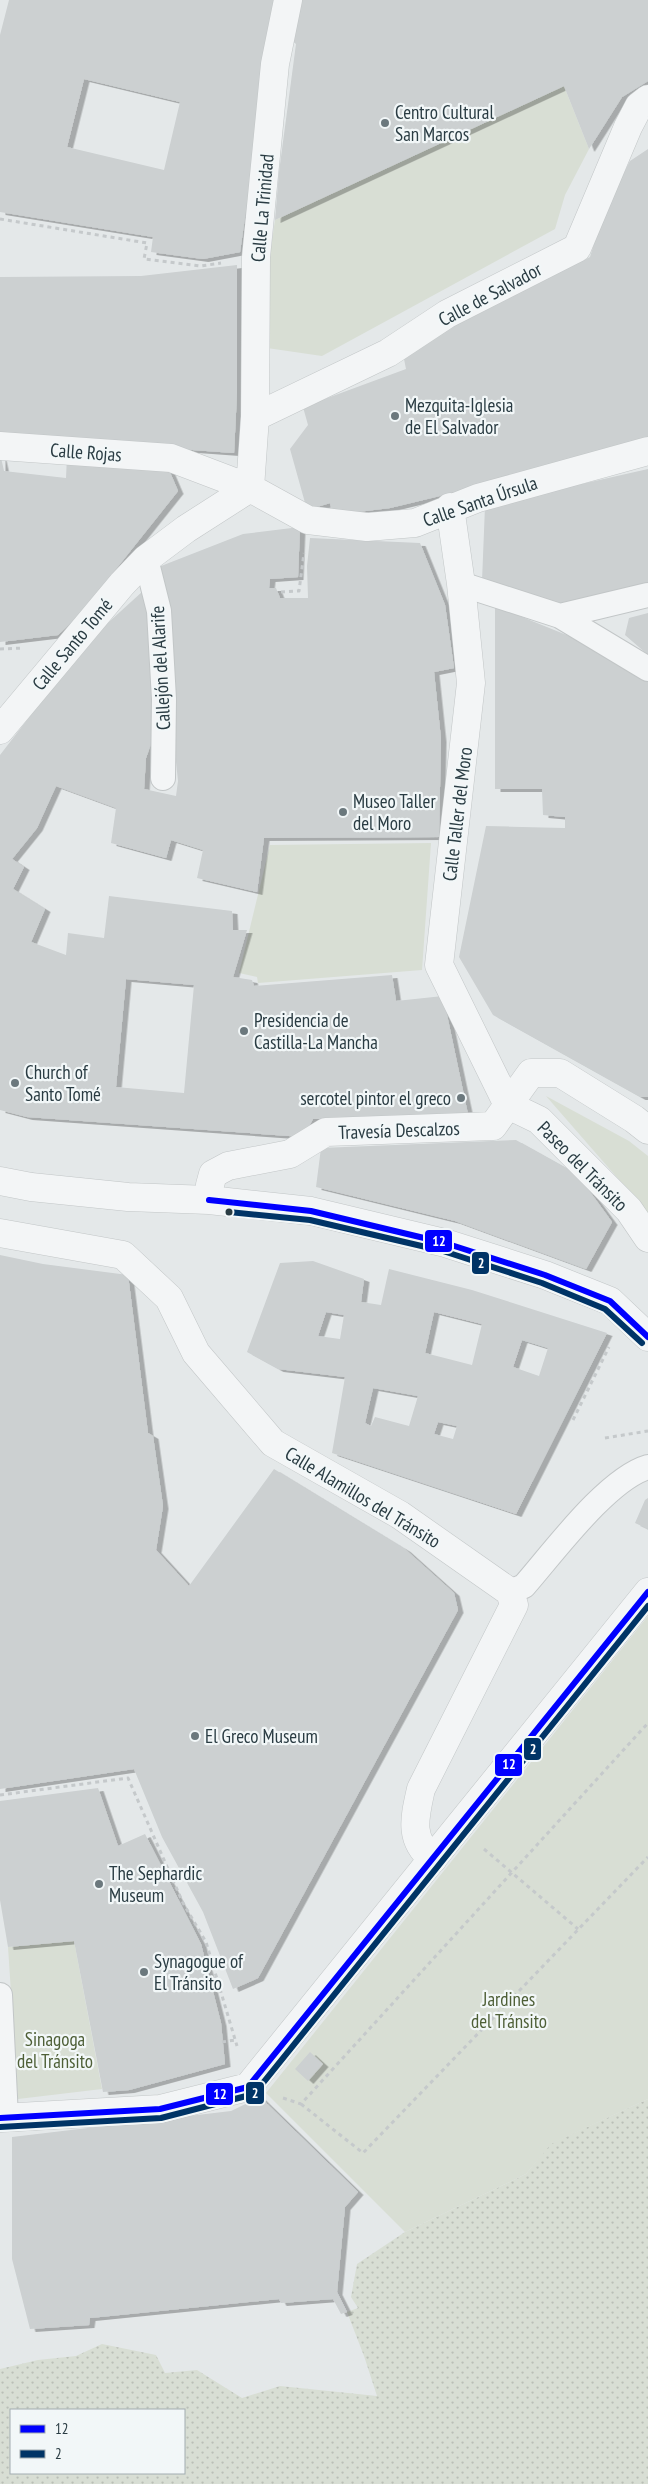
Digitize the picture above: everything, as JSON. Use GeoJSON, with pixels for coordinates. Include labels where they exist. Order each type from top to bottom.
{"type":"FeatureCollection","features":[{"type":"Feature","properties":{"kind":"street","name":"Calle La Trinidad"},"geometry":{"type":"LineString","coordinates":[[250,488],[255,417],[256,257],[275,64],[288,0]]}},
{"type":"Feature","properties":{"kind":"street","name":"Calle de Salvador"},"geometry":{"type":"LineString","coordinates":[[255,417],[388,353],[447,314],[577,248],[628,128],[639,106],[648,99]]}},
{"type":"Feature","properties":{"kind":"street","name":"Calle Rojas"},"geometry":{"type":"LineString","coordinates":[[0,446],[171,458],[250,488],[308,520]]}},
{"type":"Feature","properties":{"kind":"street","name":"Calle Santa Úrsula"},"geometry":{"type":"LineString","coordinates":[[308,520],[367,527],[415,523],[450,507],[648,451]]}},
{"type":"Feature","properties":{"kind":"street","name":"Calle Santo Tomé"},"geometry":{"type":"LineString","coordinates":[[0,730],[122,584],[146,559],[186,529],[250,488]]}},
{"type":"Feature","properties":{"kind":"street","name":"Calle Taller del Moro"},"geometry":{"type":"LineString","coordinates":[[450,507],[472,683],[439,965],[508,1105]]}},
{"type":"Feature","properties":{"kind":"street"},"geometry":{"type":"LineString","coordinates":[[508,1105],[531,1073],[560,1073],[643,1122]]}},
{"type":"Feature","properties":{"kind":"street","name":"Travesía Descalzos"},"geometry":{"type":"LineString","coordinates":[[209,1200],[213,1174],[228,1166],[290,1154],[326,1132],[492,1126],[508,1105]]}},
{"type":"Feature","properties":{"kind":"street","name":"Paseo del Tránsito"},"geometry":{"type":"LineString","coordinates":[[508,1105],[539,1120],[629,1210],[648,1238]]}},
{"type":"Feature","properties":{"kind":"street"},"geometry":{"type":"LineString","coordinates":[[0,1181],[31,1187],[128,1197],[209,1200],[311,1210],[445,1243],[545,1274],[610,1301],[648,1337]]}},
{"type":"Feature","properties":{"kind":"street","name":"Calle Alamillos del Tránsito"},"geometry":{"type":"LineString","coordinates":[[0,1233],[123,1255],[169,1298],[196,1353],[273,1443],[400,1515],[510,1592]]}},
{"type":"Feature","properties":{"kind":"street"},"geometry":{"type":"LineString","coordinates":[[434,1859],[422,1851],[413,1821],[421,1789],[514,1605],[510,1592]]}},
{"type":"Feature","properties":{"kind":"street"},"geometry":{"type":"LineString","coordinates":[[3,2118],[160,2109],[248,2087],[648,1592]]}},
{"type":"Feature","properties":{"kind":"lane","name":"Callejón del Alarife"},"geometry":{"type":"LineString","coordinates":[[146,559],[159,611],[164,699],[163,778]]}},
{"type":"Feature","properties":{"kind":"lane"},"geometry":{"type":"LineString","coordinates":[[461,584],[560,616],[648,669]]}},
{"type":"Feature","properties":{"kind":"lane"},"geometry":{"type":"LineString","coordinates":[[560,616],[648,595]]}},
{"type":"Feature","properties":{"kind":"lane"},"geometry":{"type":"LineString","coordinates":[[510,1592],[524,1586],[584,1517],[623,1479],[648,1467]]}},
{"type":"Feature","properties":{"kind":"lane"},"geometry":{"type":"LineString","coordinates":[[0,1995],[3,2118]]}},
{"type":"Feature","properties":{"kind":"path"},"geometry":{"type":"LineString","coordinates":[[0,219],[147,244],[144,259],[201,266],[256,257]]}},
{"type":"Feature","properties":{"kind":"path"},"geometry":{"type":"LineString","coordinates":[[281,592],[299,591],[308,520]]}},
{"type":"Feature","properties":{"kind":"path"},"geometry":{"type":"LineString","coordinates":[[573,1420],[625,1315]]}},
{"type":"Feature","properties":{"kind":"path"},"geometry":{"type":"LineString","coordinates":[[605,1438],[648,1431]]}},
{"type":"Feature","properties":{"kind":"path"},"geometry":{"type":"LineString","coordinates":[[301,2104],[648,1723]]}},
{"type":"Feature","properties":{"kind":"path"},"geometry":{"type":"LineString","coordinates":[[0,1795],[128,1778],[183,1903],[206,1942],[248,2087],[301,2104],[363,2153],[648,1857]]}},
{"type":"Feature","properties":{"kind":"path"},"geometry":{"type":"LineString","coordinates":[[459,1827],[510,1873],[578,1929]]}},
{"type":"Feature","properties":{"kind":"path"},"geometry":{"type":"LineString","coordinates":[[222,2042],[235,2040]]}},
{"type":"Feature","properties":{"kind":"green space"},"geometry":{"type":"Polygon","coordinates":[[[564,86],[589,149],[565,195],[555,229],[322,356],[267,348],[264,294],[275,220],[564,86]]]}},
{"type":"Feature","properties":{"kind":"green space"},"geometry":{"type":"Polygon","coordinates":[[[431,843],[422,970],[258,983],[257,977],[239,973],[270,845],[431,843]]]}},
{"type":"Feature","properties":{"kind":"green space"},"geometry":{"type":"Polygon","coordinates":[[[546,1096],[629,1141],[648,1156],[648,1213],[546,1096]]]}},
{"type":"Feature","properties":{"kind":"green space","name":"Jardines del Tránsito"},"geometry":{"type":"Polygon","coordinates":[[[648,1616],[648,2099],[551,2144],[526,2174],[405,2232],[266,2093],[648,1616]]]}},
{"type":"Feature","properties":{"kind":"green space","name":"Sinagoga del Tránsito"},"geometry":{"type":"Polygon","coordinates":[[[74,1941],[102,2089],[18,2099],[8,1947],[74,1941]]]}},
{"type":"Feature","properties":{"kind":"green space"},"geometry":{"type":"Polygon","coordinates":[[[648,2099],[648,2484],[0,2484],[0,2369],[38,2360],[76,2356],[102,2344],[156,2355],[165,2373],[197,2370],[242,2398],[280,2386],[377,2396],[347,2312],[358,2308],[351,2297],[357,2264],[405,2232],[526,2174],[550,2144],[648,2099]]]}},
{"type":"Feature","properties":{"kind":"building"},"geometry":{"type":"Polygon","coordinates":[[[9,0],[276,0],[240,252],[203,259],[151,252],[153,237],[0,212],[0,35],[9,0]],[[84,79],[67,147],[164,170],[180,102],[84,79]]]}},
{"type":"Feature","properties":{"kind":"building","name":"Centro Cultural San Marcos"},"geometry":{"type":"Polygon","coordinates":[[[298,0],[648,0],[648,81],[622,97],[589,149],[564,86],[275,220],[279,172],[296,44],[290,39],[298,0]]]}},
{"type":"Feature","properties":{"kind":"building"},"geometry":{"type":"Polygon","coordinates":[[[648,149],[648,441],[629,450],[390,508],[333,515],[330,503],[307,510],[290,449],[308,425],[303,407],[406,369],[404,359],[457,324],[590,257],[604,211],[630,161],[648,149]]]}},
{"type":"Feature","properties":{"kind":"building"},"geometry":{"type":"Polygon","coordinates":[[[237,265],[237,393],[234,453],[0,436],[0,277],[141,276],[237,265]]]}},
{"type":"Feature","properties":{"kind":"building"},"geometry":{"type":"Polygon","coordinates":[[[0,453],[4,471],[66,478],[67,456],[169,470],[178,491],[81,613],[58,635],[0,642],[0,453]]]}},
{"type":"Feature","properties":{"kind":"building"},"geometry":{"type":"Polygon","coordinates":[[[648,469],[648,582],[553,605],[482,581],[485,506],[648,469]]]}},
{"type":"Feature","properties":{"kind":"building"},"geometry":{"type":"Polygon","coordinates":[[[300,527],[298,577],[270,579],[269,588],[276,588],[280,598],[308,598],[307,566],[310,538],[420,543],[445,605],[454,668],[434,672],[441,739],[439,837],[264,838],[257,892],[197,878],[203,850],[171,840],[166,858],[111,843],[116,808],[56,786],[37,828],[12,859],[24,867],[13,889],[45,909],[31,942],[66,955],[68,933],[104,938],[109,896],[232,911],[233,930],[247,930],[233,977],[252,980],[254,986],[392,975],[396,1001],[443,996],[469,1119],[313,1119],[303,1137],[27,1117],[0,1110],[0,755],[88,641],[143,591],[156,615],[153,738],[146,758],[144,789],[176,796],[178,781],[156,568],[243,534],[300,527]],[[126,979],[116,1087],[184,1093],[194,985],[126,979]]]}},
{"type":"Feature","properties":{"kind":"building"},"geometry":{"type":"Polygon","coordinates":[[[495,606],[626,659],[648,678],[648,1097],[640,1097],[493,1015],[459,957],[486,826],[565,828],[565,817],[543,815],[542,789],[495,789],[495,606]]]}},
{"type":"Feature","properties":{"kind":"building"},"geometry":{"type":"Polygon","coordinates":[[[648,613],[648,655],[625,635],[629,618],[648,613]]]}},
{"type":"Feature","properties":{"kind":"building"},"geometry":{"type":"Polygon","coordinates":[[[516,1140],[577,1174],[612,1222],[586,1269],[455,1221],[316,1187],[321,1148],[516,1140]]]}},
{"type":"Feature","properties":{"kind":"building"},"geometry":{"type":"Polygon","coordinates":[[[0,1255],[43,1264],[128,1275],[148,1433],[153,1436],[163,1506],[156,1550],[189,1586],[274,1469],[405,1549],[454,1593],[458,1610],[258,1978],[233,1989],[203,1912],[162,1837],[134,1769],[0,1789],[0,1255]]]}},
{"type":"Feature","properties":{"kind":"building"},"geometry":{"type":"Polygon","coordinates":[[[313,1261],[364,1279],[361,1302],[381,1305],[389,1269],[472,1290],[607,1333],[516,1514],[332,1453],[345,1377],[278,1369],[247,1352],[280,1263],[313,1261]],[[326,1312],[318,1336],[340,1339],[344,1315],[326,1312]],[[434,1312],[425,1353],[472,1365],[482,1324],[434,1312]],[[522,1340],[513,1367],[539,1376],[548,1348],[522,1340]],[[373,1388],[365,1423],[371,1426],[375,1417],[409,1426],[418,1396],[373,1388]],[[438,1422],[434,1434],[453,1439],[457,1426],[438,1422]]]}},
{"type":"Feature","properties":{"kind":"building"},"geometry":{"type":"Polygon","coordinates":[[[648,1498],[648,1529],[635,1523],[645,1500],[648,1498]]]}},
{"type":"Feature","properties":{"kind":"building"},"geometry":{"type":"Polygon","coordinates":[[[98,1788],[118,1846],[145,1834],[201,1944],[221,2023],[225,2064],[129,2090],[103,2092],[74,1941],[8,1947],[0,1900],[0,1801],[98,1788]]]}},
{"type":"Feature","properties":{"kind":"building"},"geometry":{"type":"Polygon","coordinates":[[[310,2052],[323,2064],[308,2081],[295,2069],[310,2052]]]}},
{"type":"Feature","properties":{"kind":"building"},"geometry":{"type":"Polygon","coordinates":[[[260,2097],[358,2192],[345,2207],[337,2292],[347,2312],[341,2314],[333,2299],[281,2303],[279,2299],[90,2318],[89,2325],[30,2329],[12,2259],[12,2137],[231,2111],[260,2097]]]}},
{"type":"Feature","properties":{"kind":"transit line","name":"12"},"geometry":{"type":"LineString","coordinates":[[209,1200],[311,1211],[445,1243],[545,1275],[610,1301],[648,1337]]}},
{"type":"Feature","properties":{"kind":"transit line","name":"2"},"geometry":{"type":"LineString","coordinates":[[229,1212],[310,1220],[443,1251],[542,1283],[605,1309],[642,1343]]}},
{"type":"Feature","properties":{"kind":"transit line","name":"12"},"geometry":{"type":"LineString","coordinates":[[0,2118],[160,2109],[248,2087],[648,1592]]}},
{"type":"Feature","properties":{"kind":"transit line","name":"2"},"geometry":{"type":"LineString","coordinates":[[0,2127],[161,2118],[254,2094],[648,1606]]}},
{"type":"Feature","properties":{"kind":"place","name":"Centro Cultural San Marcos"},"geometry":{"type":"Point","coordinates":[385,123]}},
{"type":"Feature","properties":{"kind":"place","name":"Mezquita-Iglesia de El Salvador"},"geometry":{"type":"Point","coordinates":[395,416]}},
{"type":"Feature","properties":{"kind":"place","name":"Museo Taller del Moro"},"geometry":{"type":"Point","coordinates":[343,812]}},
{"type":"Feature","properties":{"kind":"place","name":"Presidencia de Castilla-La Mancha"},"geometry":{"type":"Point","coordinates":[244,1031]}},
{"type":"Feature","properties":{"kind":"place","name":"Church of Santo Tomé"},"geometry":{"type":"Point","coordinates":[15,1083]}},
{"type":"Feature","properties":{"kind":"place","name":"sercotel pintor el greco"},"geometry":{"type":"Point","coordinates":[461,1098]}},
{"type":"Feature","properties":{"kind":"place","name":"El Greco Museum"},"geometry":{"type":"Point","coordinates":[195,1736]}},
{"type":"Feature","properties":{"kind":"place","name":"The Sephardic Museum"},"geometry":{"type":"Point","coordinates":[99,1884]}},
{"type":"Feature","properties":{"kind":"place","name":"Synagogue of El Tránsito"},"geometry":{"type":"Point","coordinates":[144,1972]}}]}
